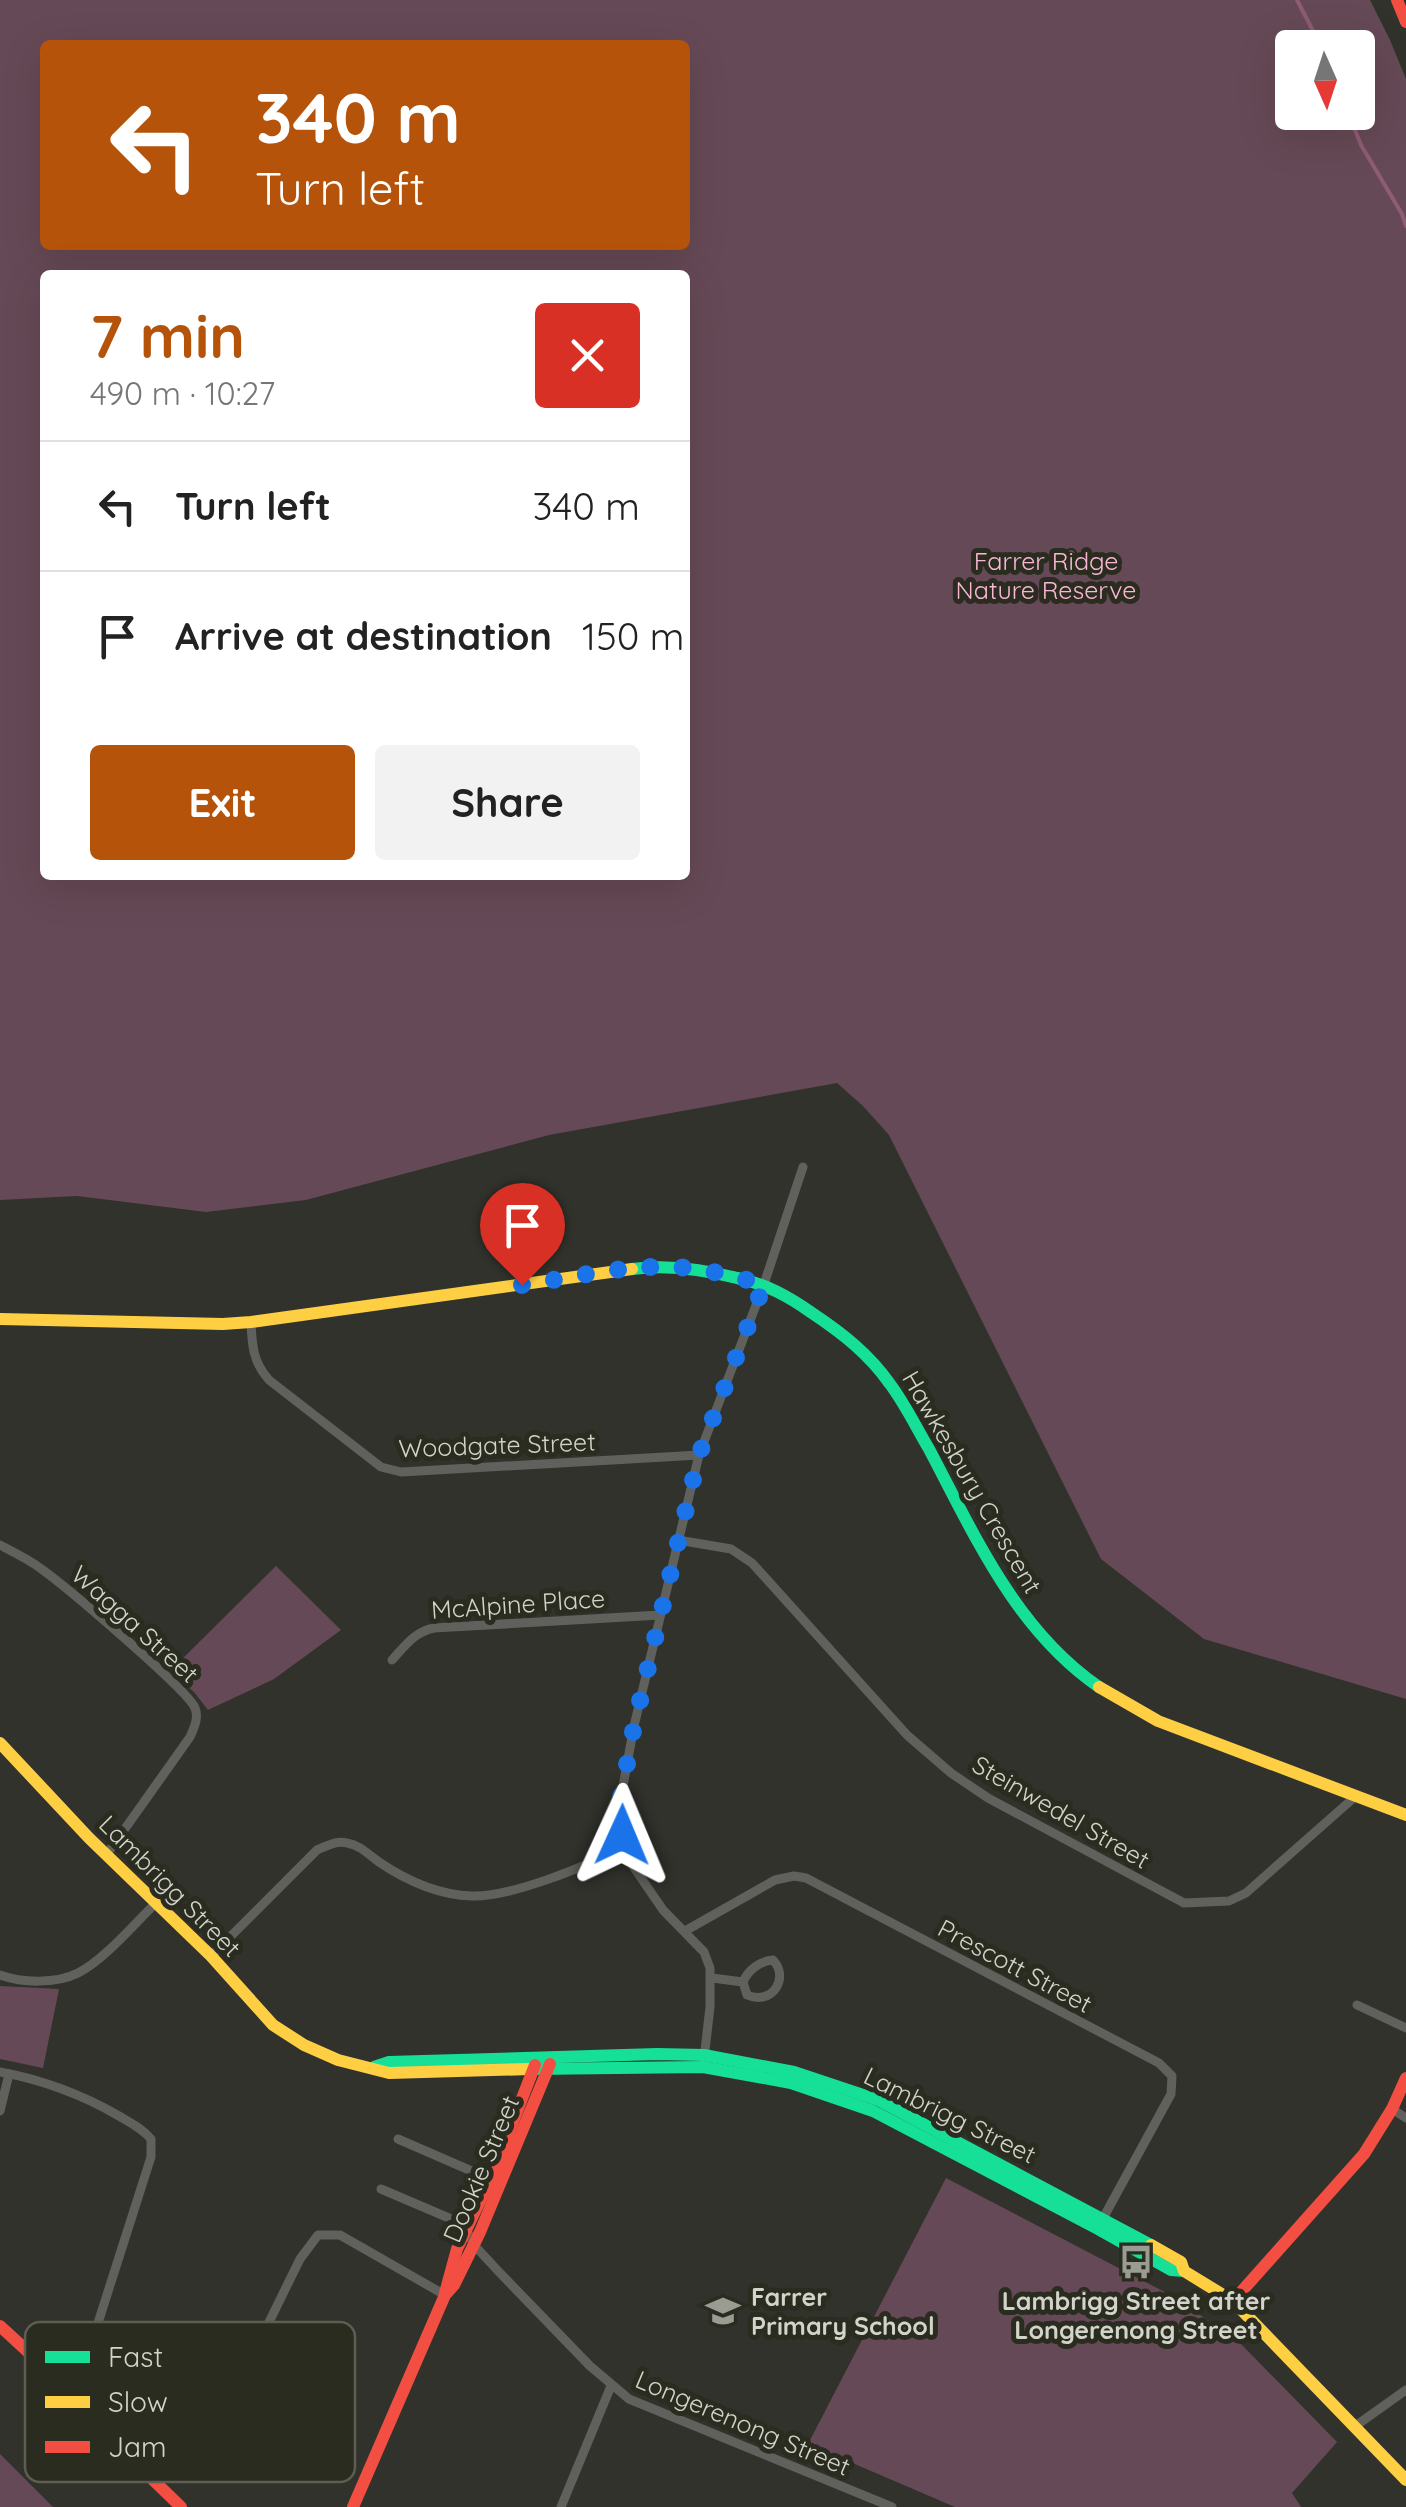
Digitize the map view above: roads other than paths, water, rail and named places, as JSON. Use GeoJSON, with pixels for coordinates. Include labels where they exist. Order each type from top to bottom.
{"type":"FeatureCollection","features":[{"type":"Feature","properties":{"kind":"street"},"geometry":{"type":"LineString","coordinates":[[1396,0],[1406,22]]}},
{"type":"Feature","properties":{"kind":"street"},"geometry":{"type":"LineString","coordinates":[[704,2061],[710,1968],[704,1952],[641,1881],[625,1848],[621,1797],[634,1726],[699,1455],[764,1284],[803,1167]]}},
{"type":"Feature","properties":{"kind":"street","name":"Hawkesbury Crescent"},"geometry":{"type":"LineString","coordinates":[[0,1319],[251,1322],[650,1267],[702,1270],[764,1284],[842,1332],[890,1382],[1008,1594],[1032,1627],[1088,1680],[1158,1721],[1406,1814]]}},
{"type":"Feature","properties":{"kind":"street","name":"Woodgate Street"},"geometry":{"type":"LineString","coordinates":[[251,1322],[253,1356],[269,1380],[380,1467],[390,1470],[699,1455]]}},
{"type":"Feature","properties":{"kind":"street","name":"Steinwedel Street"},"geometry":{"type":"LineString","coordinates":[[678,1540],[731,1549],[752,1563],[907,1735],[951,1772],[1009,1811],[1184,1903],[1229,1901],[1246,1893],[1356,1795]]}},
{"type":"Feature","properties":{"kind":"street","name":"Wagga Street"},"geometry":{"type":"LineString","coordinates":[[0,1544],[40,1568],[155,1666],[194,1706],[197,1717],[190,1737],[107,1854]]}},
{"type":"Feature","properties":{"kind":"street","name":"McAlpine Place"},"geometry":{"type":"LineString","coordinates":[[392,1660],[422,1630],[660,1614]]}},
{"type":"Feature","properties":{"kind":"street","name":"Lambrigg Street"},"geometry":{"type":"LineString","coordinates":[[0,1743],[89,1838],[211,1956],[273,2025],[304,2044],[338,2060],[389,2073],[657,2054],[794,2072],[878,2100],[1100,2223],[1181,2262],[1184,2271],[1233,2301],[1406,2480]]}},
{"type":"Feature","properties":{"kind":"street"},"geometry":{"type":"LineString","coordinates":[[211,1956],[318,1850],[340,1842],[360,1848],[424,1886],[474,1896],[509,1892],[625,1848]]}},
{"type":"Feature","properties":{"kind":"street","name":"Prescott Street"},"geometry":{"type":"LineString","coordinates":[[685,1931],[775,1880],[806,1878],[1158,2063],[1172,2076],[1171,2094],[1100,2223]]}},
{"type":"Feature","properties":{"kind":"street"},"geometry":{"type":"LineString","coordinates":[[0,1975],[14,1980],[37,1980],[79,1973],[156,1904]]}},
{"type":"Feature","properties":{"kind":"street"},"geometry":{"type":"LineString","coordinates":[[772,1960],[780,1968],[776,1988],[767,1997],[747,1995],[743,1982],[763,1962],[772,1960]]}},
{"type":"Feature","properties":{"kind":"street"},"geometry":{"type":"LineString","coordinates":[[712,1978],[743,1982]]}},
{"type":"Feature","properties":{"kind":"street"},"geometry":{"type":"LineString","coordinates":[[1356,2006],[1406,2028]]}},
{"type":"Feature","properties":{"kind":"street","name":"Dookie Street"},"geometry":{"type":"LineString","coordinates":[[445,2295],[466,2230],[543,2063]]}},
{"type":"Feature","properties":{"kind":"street","name":"Dookie Street"},"geometry":{"type":"LineString","coordinates":[[353,2507],[445,2295],[502,2184],[543,2063]]}},
{"type":"Feature","properties":{"kind":"street"},"geometry":{"type":"LineString","coordinates":[[0,2111],[4,2073],[40,2080],[94,2101],[152,2139],[151,2158],[98,2322]]}},
{"type":"Feature","properties":{"kind":"street"},"geometry":{"type":"LineString","coordinates":[[1233,2301],[1356,2163],[1392,2109],[1406,2078]]}},
{"type":"Feature","properties":{"kind":"street"},"geometry":{"type":"LineString","coordinates":[[1392,2109],[1406,2118]]}},
{"type":"Feature","properties":{"kind":"street"},"geometry":{"type":"LineString","coordinates":[[398,2139],[490,2179]]}},
{"type":"Feature","properties":{"kind":"street"},"geometry":{"type":"LineString","coordinates":[[381,2189],[456,2221],[466,2230]]}},
{"type":"Feature","properties":{"kind":"street","name":"Longerenong Street"},"geometry":{"type":"LineString","coordinates":[[466,2230],[474,2244],[611,2386],[629,2399],[892,2507]]}},
{"type":"Feature","properties":{"kind":"street"},"geometry":{"type":"LineString","coordinates":[[270,2322],[300,2259],[318,2234],[340,2236],[445,2295]]}},
{"type":"Feature","properties":{"kind":"street"},"geometry":{"type":"LineString","coordinates":[[0,2326],[25,2349]]}},
{"type":"Feature","properties":{"kind":"street"},"geometry":{"type":"LineString","coordinates":[[560,2507],[611,2386]]}},
{"type":"Feature","properties":{"kind":"street"},"geometry":{"type":"LineString","coordinates":[[1354,2427],[1406,2390]]}},
{"type":"Feature","properties":{"kind":"street"},"geometry":{"type":"LineString","coordinates":[[157,2482],[181,2507]]}},
{"type":"Feature","properties":{"kind":"waterway"},"geometry":{"type":"LineString","coordinates":[[1297,0],[1313,30]]}},
{"type":"Feature","properties":{"kind":"waterway"},"geometry":{"type":"LineString","coordinates":[[1355,130],[1406,226]]}},
{"type":"Feature","properties":{"kind":"place","name":"Lambrigg Street after Longerenong Street"},"geometry":{"type":"Point","coordinates":[1136,2262]}},
{"type":"Feature","properties":{"kind":"place","name":"Farrer Primary School"},"geometry":{"type":"Point","coordinates":[723,2311]}},
{"type":"Feature","properties":{"kind":"park label","name":"Farrer Ridge Nature Reserve"},"geometry":{"type":"Point","coordinates":[1046,576]}}]}
